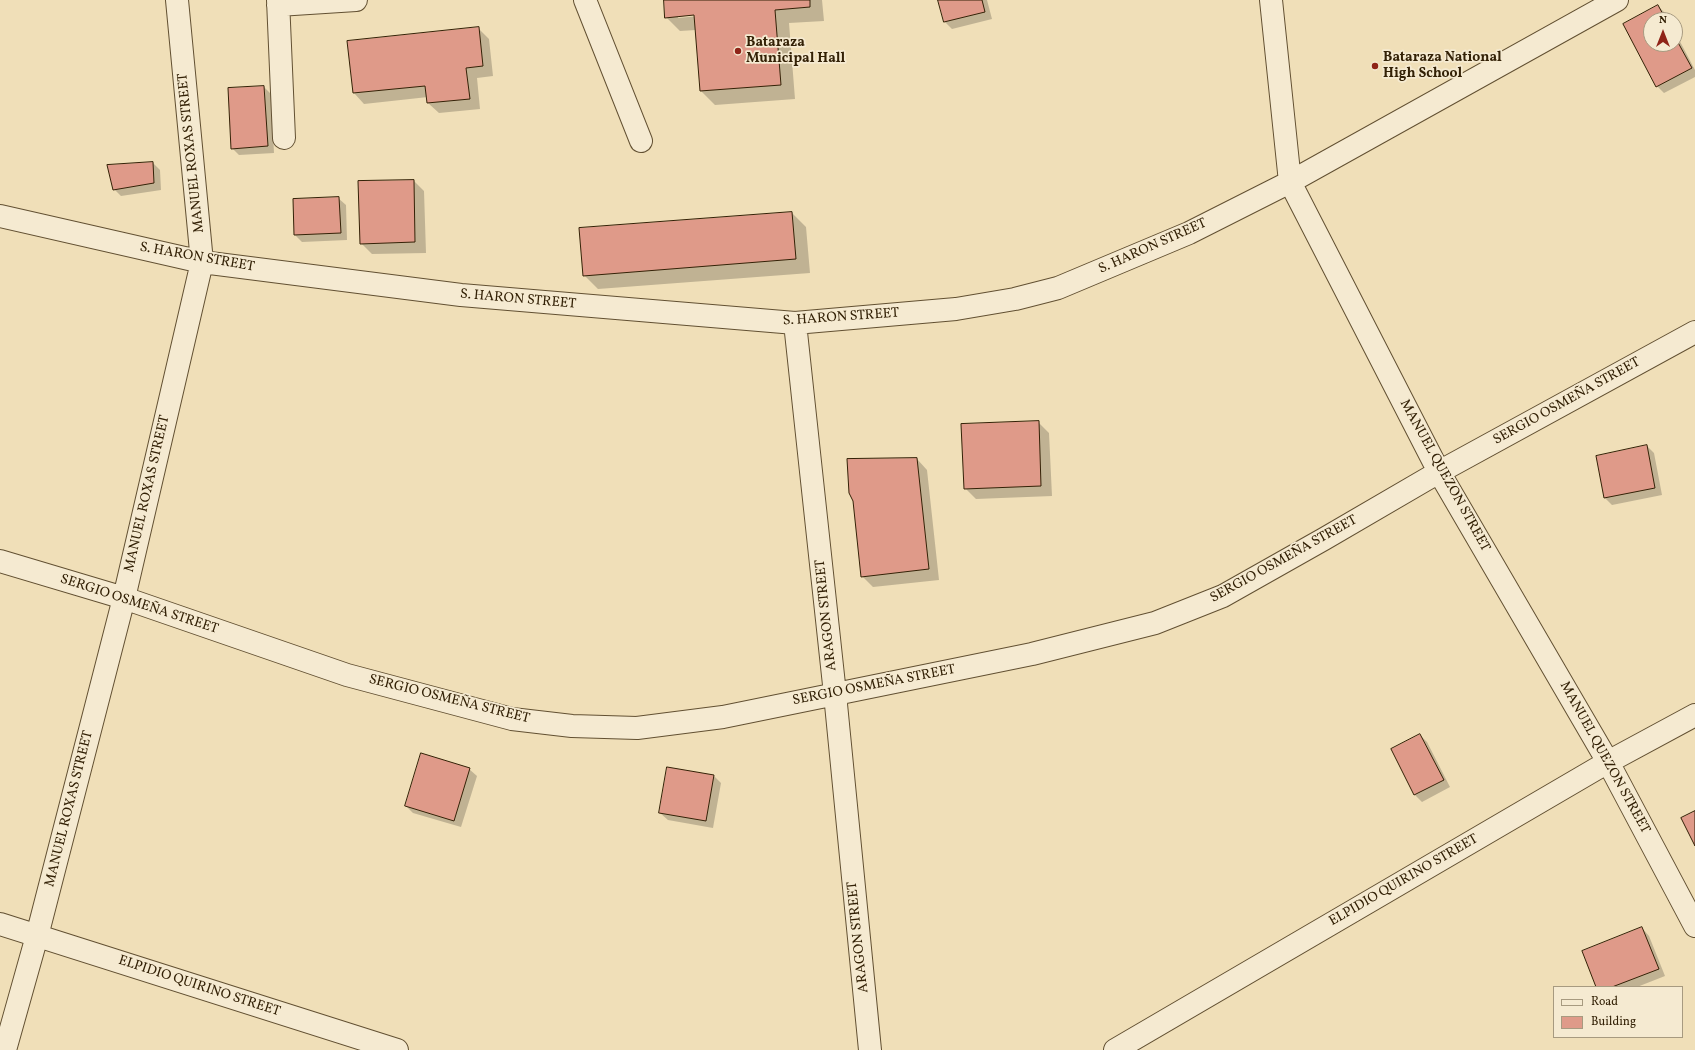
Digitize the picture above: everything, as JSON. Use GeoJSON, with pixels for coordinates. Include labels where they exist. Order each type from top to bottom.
{"type":"FeatureCollection","features":[{"type":"Feature","properties":{"kind":"street","name":"MANUEL ROXAS STREET"},"geometry":{"type":"LineString","coordinates":[[5,1050],[37,936],[124,598],[202,262],[177,0]]}},
{"type":"Feature","properties":{"kind":"street"},"geometry":{"type":"LineString","coordinates":[[284,138],[278,3],[356,0]]}},
{"type":"Feature","properties":{"kind":"street"},"geometry":{"type":"LineString","coordinates":[[585,0],[641,141]]}},
{"type":"Feature","properties":{"kind":"street","name":"MANUEL QUEZON STREET"},"geometry":{"type":"LineString","coordinates":[[1271,0],[1290,182],[1439,472],[1608,762],[1695,926]]}},
{"type":"Feature","properties":{"kind":"street","name":"S. HARON STREET"},"geometry":{"type":"LineString","coordinates":[[0,216],[202,262],[461,295],[795,323],[956,309],[1015,299],[1058,288],[1189,233],[1290,182],[1617,0]]}},
{"type":"Feature","properties":{"kind":"street","name":"ARAGON STREET"},"geometry":{"type":"LineString","coordinates":[[795,323],[835,694],[870,1050]]}},
{"type":"Feature","properties":{"kind":"street","name":"SERGIO OSMEÑA STREET"},"geometry":{"type":"LineString","coordinates":[[0,561],[124,598],[347,675],[512,719],[572,726],[637,728],[724,716],[835,694],[1032,654],[1155,623],[1223,596],[1439,472],[1695,332]]}},
{"type":"Feature","properties":{"kind":"street","name":"ELPIDIO QUIRINO STREET"},"geometry":{"type":"LineString","coordinates":[[1115,1050],[1608,762],[1695,715]]}},
{"type":"Feature","properties":{"kind":"street","name":"ELPIDIO QUIRINO STREET"},"geometry":{"type":"LineString","coordinates":[[0,924],[397,1050]]}},
{"type":"Feature","properties":{"kind":"building","name":"Bataraza Municipal Hall"},"geometry":{"type":"Polygon","coordinates":[[[664,0],[810,0],[810,7],[775,10],[781,85],[700,91],[694,15],[665,18],[664,0]]]}},
{"type":"Feature","properties":{"kind":"building"},"geometry":{"type":"Polygon","coordinates":[[[938,0],[982,0],[985,12],[944,22],[938,0]]]}},
{"type":"Feature","properties":{"kind":"building"},"geometry":{"type":"Polygon","coordinates":[[[1658,5],[1662,12],[1645,12],[1658,5]]]}},
{"type":"Feature","properties":{"kind":"building"},"geometry":{"type":"Polygon","coordinates":[[[1643,13],[1643,52],[1683,52],[1692,68],[1656,87],[1623,24],[1643,13]]]}},
{"type":"Feature","properties":{"kind":"building"},"geometry":{"type":"Polygon","coordinates":[[[479,27],[483,66],[466,68],[470,99],[427,103],[425,86],[353,93],[347,41],[479,27]]]}},
{"type":"Feature","properties":{"kind":"building"},"geometry":{"type":"Polygon","coordinates":[[[264,86],[268,146],[231,149],[228,88],[264,86]]]}},
{"type":"Feature","properties":{"kind":"building"},"geometry":{"type":"Polygon","coordinates":[[[153,162],[154,183],[113,190],[107,165],[153,162]]]}},
{"type":"Feature","properties":{"kind":"building"},"geometry":{"type":"Polygon","coordinates":[[[414,180],[415,242],[360,244],[358,181],[414,180]]]}},
{"type":"Feature","properties":{"kind":"building"},"geometry":{"type":"Polygon","coordinates":[[[339,197],[341,233],[294,235],[293,199],[339,197]]]}},
{"type":"Feature","properties":{"kind":"building"},"geometry":{"type":"Polygon","coordinates":[[[792,212],[796,259],[583,276],[579,228],[792,212]]]}},
{"type":"Feature","properties":{"kind":"building"},"geometry":{"type":"Polygon","coordinates":[[[1039,421],[1041,486],[964,489],[961,424],[1039,421]]]}},
{"type":"Feature","properties":{"kind":"building"},"geometry":{"type":"Polygon","coordinates":[[[1647,445],[1655,488],[1604,498],[1596,456],[1647,445]]]}},
{"type":"Feature","properties":{"kind":"building"},"geometry":{"type":"Polygon","coordinates":[[[917,458],[929,569],[861,577],[853,501],[849,493],[847,459],[917,458]]]}},
{"type":"Feature","properties":{"kind":"building"},"geometry":{"type":"Polygon","coordinates":[[[1420,734],[1444,780],[1414,795],[1391,749],[1420,734]]]}},
{"type":"Feature","properties":{"kind":"building"},"geometry":{"type":"Polygon","coordinates":[[[421,753],[470,768],[454,821],[405,806],[421,753]]]}},
{"type":"Feature","properties":{"kind":"building"},"geometry":{"type":"Polygon","coordinates":[[[667,767],[714,775],[706,821],[659,813],[667,767]]]}},
{"type":"Feature","properties":{"kind":"building"},"geometry":{"type":"Polygon","coordinates":[[[1695,811],[1695,846],[1681,818],[1695,811]]]}},
{"type":"Feature","properties":{"kind":"building"},"geometry":{"type":"Polygon","coordinates":[[[1642,927],[1659,969],[1615,986],[1596,986],[1582,951],[1642,927]]]}},
{"type":"Feature","properties":{"kind":"place","name":"Bataraza Municipal Hall"},"geometry":{"type":"Point","coordinates":[738,51]}},
{"type":"Feature","properties":{"kind":"place","name":"Bataraza National High School"},"geometry":{"type":"Point","coordinates":[1375,66]}}]}
